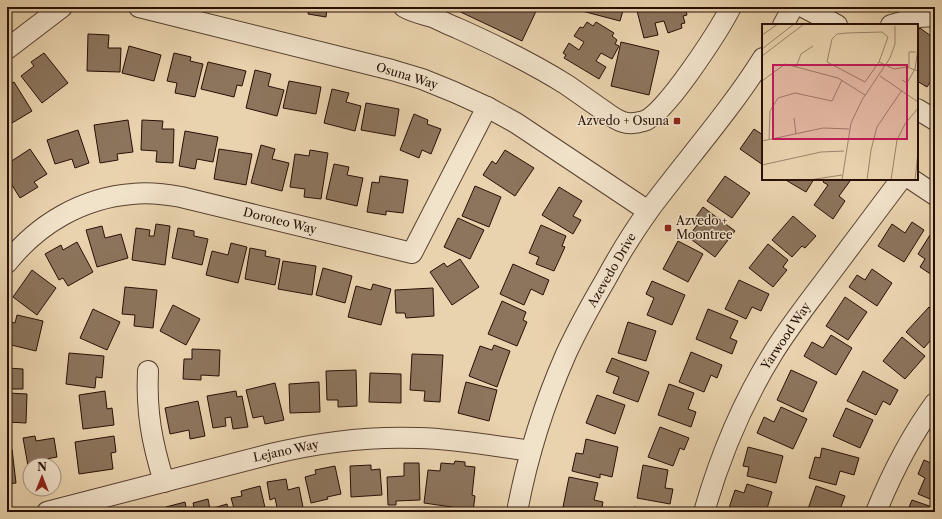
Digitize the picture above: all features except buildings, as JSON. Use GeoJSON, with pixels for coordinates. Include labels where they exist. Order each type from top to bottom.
{"type":"FeatureCollection","features":[{"type":"Feature","properties":{"kind":"street"},"geometry":{"type":"LineString","coordinates":[[7,48],[62,7]]}},
{"type":"Feature","properties":{"kind":"street","name":"Osuna Way"},"geometry":{"type":"LineString","coordinates":[[138,7],[163,10],[422,79],[487,107],[516,123],[648,211]]}},
{"type":"Feature","properties":{"kind":"street"},"geometry":{"type":"LineString","coordinates":[[404,7],[492,43],[537,67],[581,94],[615,119],[632,123],[644,121],[658,112],[681,84],[731,7]]}},
{"type":"Feature","properties":{"kind":"street"},"geometry":{"type":"LineString","coordinates":[[784,24],[793,7]]}},
{"type":"Feature","properties":{"kind":"street"},"geometry":{"type":"LineString","coordinates":[[803,7],[835,24]]}},
{"type":"Feature","properties":{"kind":"street"},"geometry":{"type":"LineString","coordinates":[[894,24],[919,16],[935,16]]}},
{"type":"Feature","properties":{"kind":"street","name":"Azevedo Drive"},"geometry":{"type":"LineString","coordinates":[[517,512],[531,451],[546,404],[566,354],[598,291],[624,246],[648,211],[760,71]]}},
{"type":"Feature","properties":{"kind":"street","name":"Doroteo Way"},"geometry":{"type":"LineString","coordinates":[[7,264],[16,251],[34,234],[75,208],[97,200],[133,193],[157,193],[182,197],[412,253],[487,107]]}},
{"type":"Feature","properties":{"kind":"street"},"geometry":{"type":"LineString","coordinates":[[918,110],[935,120]]}},
{"type":"Feature","properties":{"kind":"street","name":"Yarwood Way"},"geometry":{"type":"LineString","coordinates":[[704,512],[712,484],[730,435],[747,398],[773,353],[796,319],[900,180]]}},
{"type":"Feature","properties":{"kind":"street"},"geometry":{"type":"LineString","coordinates":[[912,180],[935,195]]}},
{"type":"Feature","properties":{"kind":"street"},"geometry":{"type":"LineString","coordinates":[[148,371],[148,410],[153,445],[164,482]]}},
{"type":"Feature","properties":{"kind":"street"},"geometry":{"type":"LineString","coordinates":[[876,512],[887,484],[909,442],[935,403]]}},
{"type":"Feature","properties":{"kind":"street","name":"Lejano Way"},"geometry":{"type":"LineString","coordinates":[[47,512],[302,446],[354,439],[390,437],[455,440],[531,451]]}},
{"type":"Feature","properties":{"kind":"place","name":"Azvedo + Osuna"},"geometry":{"type":"Point","coordinates":[677,121]}},
{"type":"Feature","properties":{"kind":"place","name":"Azvedo + Moontree"},"geometry":{"type":"Point","coordinates":[668,228]}}]}
